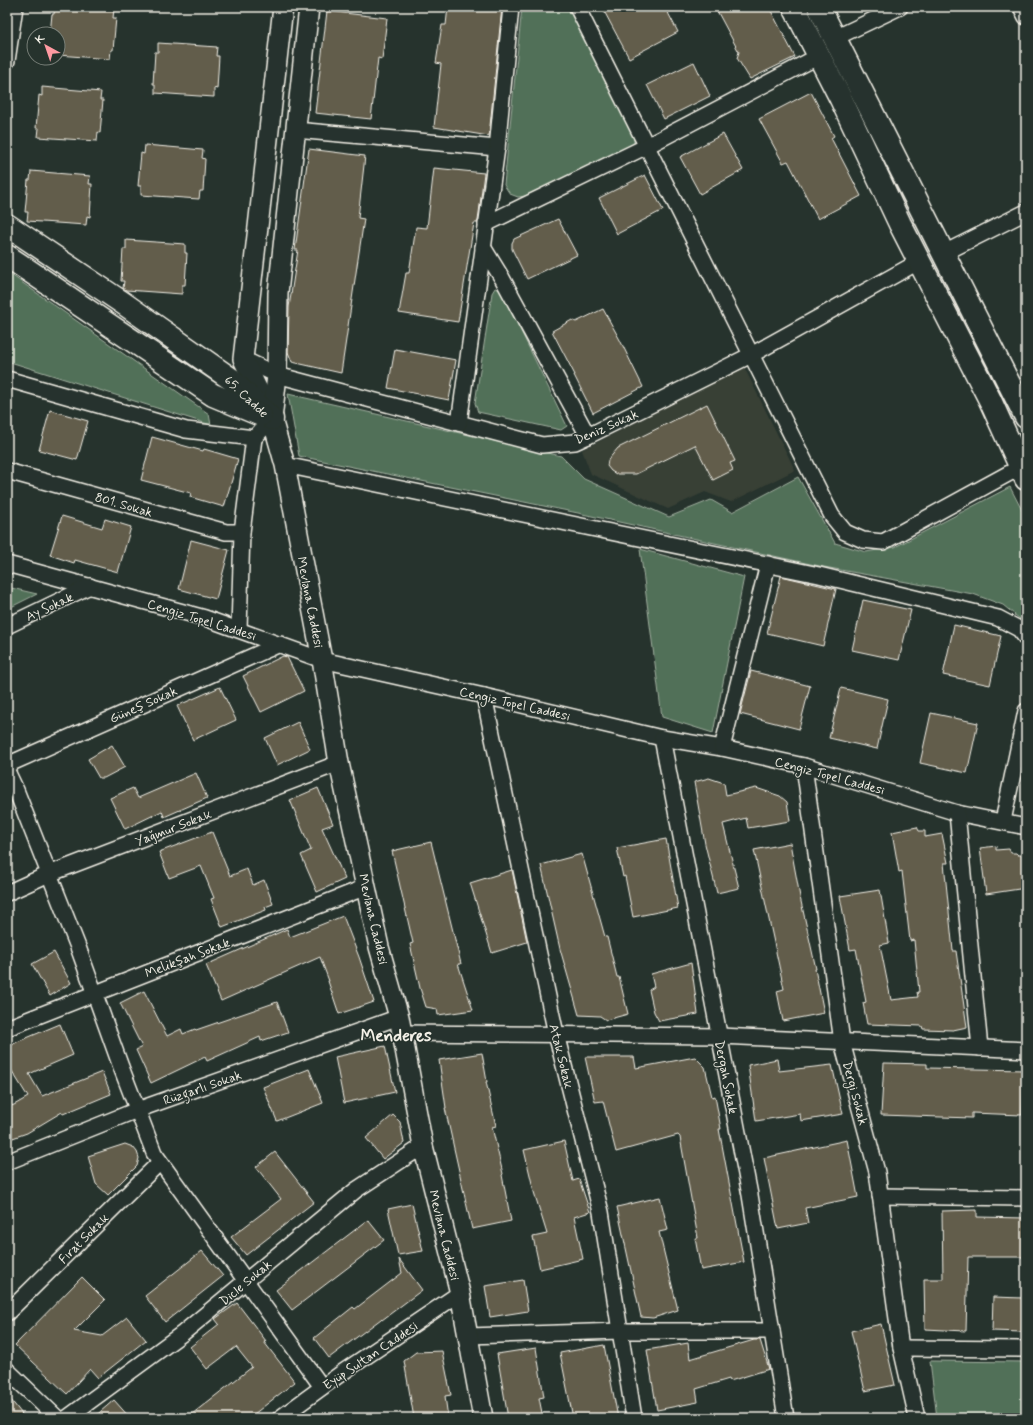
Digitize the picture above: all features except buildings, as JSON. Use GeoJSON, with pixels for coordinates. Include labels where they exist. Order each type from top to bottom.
{"type":"FeatureCollection","features":[{"type":"Feature","properties":{"kind":"main road"},"geometry":{"type":"LineString","coordinates":[[794,7],[1024,470]]}},
{"type":"Feature","properties":{"kind":"main road"},"geometry":{"type":"LineString","coordinates":[[820,7],[1026,417]]}},
{"type":"Feature","properties":{"kind":"main road","name":"65. Cadde"},"geometry":{"type":"LineString","coordinates":[[7,225],[123,303],[231,380],[272,419]]}},
{"type":"Feature","properties":{"kind":"main road","name":"65. Cadde"},"geometry":{"type":"LineString","coordinates":[[7,256],[213,395],[272,419]]}},
{"type":"Feature","properties":{"kind":"street"},"geometry":{"type":"LineString","coordinates":[[7,61],[15,7]]}},
{"type":"Feature","properties":{"kind":"street"},"geometry":{"type":"LineString","coordinates":[[272,419],[243,359],[283,7]]}},
{"type":"Feature","properties":{"kind":"street"},"geometry":{"type":"LineString","coordinates":[[239,629],[242,532],[254,438],[272,419],[277,375],[278,293],[309,7]]}},
{"type":"Feature","properties":{"kind":"street"},"geometry":{"type":"LineString","coordinates":[[459,423],[497,148],[511,7]]}},
{"type":"Feature","properties":{"kind":"street"},"geometry":{"type":"LineString","coordinates":[[577,7],[832,516],[844,532],[863,540],[883,542],[1024,470]]}},
{"type":"Feature","properties":{"kind":"street"},"geometry":{"type":"LineString","coordinates":[[835,38],[900,7]]}},
{"type":"Feature","properties":{"kind":"street"},"geometry":{"type":"LineString","coordinates":[[1021,7],[1026,17]]}},
{"type":"Feature","properties":{"kind":"street"},"geometry":{"type":"LineString","coordinates":[[486,224],[647,146],[819,56]]}},
{"type":"Feature","properties":{"kind":"street"},"geometry":{"type":"LineString","coordinates":[[296,130],[497,148]]}},
{"type":"Feature","properties":{"kind":"street"},"geometry":{"type":"LineString","coordinates":[[944,253],[1026,212]]}},
{"type":"Feature","properties":{"kind":"street"},"geometry":{"type":"LineString","coordinates":[[483,247],[502,278],[588,436]]}},
{"type":"Feature","properties":{"kind":"street","name":"Deniz Sokak"},"geometry":{"type":"LineString","coordinates":[[243,359],[277,375],[542,445],[575,442],[751,355],[920,261]]}},
{"type":"Feature","properties":{"kind":"street"},"geometry":{"type":"LineString","coordinates":[[7,378],[186,430],[254,438]]}},
{"type":"Feature","properties":{"kind":"street","name":"Mevlana Caddesi"},"geometry":{"type":"LineString","coordinates":[[272,419],[285,465],[322,660],[339,763],[379,947],[400,1025],[422,1146],[460,1293],[484,1418]]}},
{"type":"Feature","properties":{"kind":"street"},"geometry":{"type":"LineString","coordinates":[[1003,430],[1026,421]]}},
{"type":"Feature","properties":{"kind":"street"},"geometry":{"type":"LineString","coordinates":[[285,465],[820,575],[998,618],[1019,629],[1026,638]]}},
{"type":"Feature","properties":{"kind":"street","name":"801. Sokak"},"geometry":{"type":"LineString","coordinates":[[7,471],[226,532],[242,532]]}},
{"type":"Feature","properties":{"kind":"street","name":"Cengiz Topel Caddesi"},"geometry":{"type":"LineString","coordinates":[[7,564],[205,618],[322,660],[662,738],[722,748],[804,766],[957,813],[1026,827]]}},
{"type":"Feature","properties":{"kind":"street"},"geometry":{"type":"LineString","coordinates":[[722,748],[768,564]]}},
{"type":"Feature","properties":{"kind":"street","name":"Ay Sokak"},"geometry":{"type":"LineString","coordinates":[[7,626],[90,586]]}},
{"type":"Feature","properties":{"kind":"street","name":"Güneş Sokak"},"geometry":{"type":"LineString","coordinates":[[7,765],[280,644]]}},
{"type":"Feature","properties":{"kind":"street","name":"Atak Sokak"},"geometry":{"type":"LineString","coordinates":[[484,696],[556,1034],[601,1212],[634,1418]]}},
{"type":"Feature","properties":{"kind":"street"},"geometry":{"type":"LineString","coordinates":[[1003,822],[1026,711]]}},
{"type":"Feature","properties":{"kind":"street","name":"Dergah Sokak"},"geometry":{"type":"LineString","coordinates":[[662,738],[750,1195],[786,1418]]}},
{"type":"Feature","properties":{"kind":"street","name":"Yağmur Sokak"},"geometry":{"type":"LineString","coordinates":[[7,892],[49,874],[339,763]]}},
{"type":"Feature","properties":{"kind":"street","name":"Dergi Sokak"},"geometry":{"type":"LineString","coordinates":[[804,766],[842,1042],[877,1172],[901,1348],[917,1418]]}},
{"type":"Feature","properties":{"kind":"street"},"geometry":{"type":"LineString","coordinates":[[7,771],[78,947],[154,1153],[322,1388]]}},
{"type":"Feature","properties":{"kind":"street"},"geometry":{"type":"LineString","coordinates":[[957,813],[980,1048]]}},
{"type":"Feature","properties":{"kind":"street","name":"Melikşah Sokak"},"geometry":{"type":"LineString","coordinates":[[7,1028],[366,887]]}},
{"type":"Feature","properties":{"kind":"street","name":"Rüzgarlı Sokak"},"geometry":{"type":"LineString","coordinates":[[7,1162],[137,1110],[400,1025],[556,1034],[720,1036],[1026,1050]]}},
{"type":"Feature","properties":{"kind":"street","name":"Dicle Sokak"},"geometry":{"type":"LineString","coordinates":[[67,1418],[182,1333],[356,1190],[422,1146]]}},
{"type":"Feature","properties":{"kind":"street","name":"Fırat Sokak"},"geometry":{"type":"LineString","coordinates":[[7,1313],[160,1162]]}},
{"type":"Feature","properties":{"kind":"street"},"geometry":{"type":"LineString","coordinates":[[880,1196],[1026,1198]]}},
{"type":"Feature","properties":{"kind":"street","name":"Eyüp Sultan Caddesi"},"geometry":{"type":"LineString","coordinates":[[280,1418],[460,1293]]}},
{"type":"Feature","properties":{"kind":"street"},"geometry":{"type":"LineString","coordinates":[[468,1336],[621,1331],[772,1331]]}},
{"type":"Feature","properties":{"kind":"street"},"geometry":{"type":"LineString","coordinates":[[901,1348],[1026,1349]]}},
{"type":"Feature","properties":{"kind":"street"},"geometry":{"type":"LineString","coordinates":[[7,1370],[57,1418]]}},
{"type":"Feature","properties":{"kind":"shaded area"},"geometry":{"type":"Polygon","coordinates":[[[744,367],[795,470],[731,502],[705,492],[668,509],[591,474],[582,450],[744,367]]]}},
{"type":"Feature","properties":{"kind":"green space"},"geometry":{"type":"Polygon","coordinates":[[[522,7],[570,7],[634,130],[634,143],[526,196],[518,197],[510,194],[504,185],[522,7]]]}},
{"type":"Feature","properties":{"kind":"green space"},"geometry":{"type":"Polygon","coordinates":[[[7,272],[209,414],[211,425],[7,361],[7,272]]]}},
{"type":"Feature","properties":{"kind":"green space"},"geometry":{"type":"Polygon","coordinates":[[[495,288],[501,290],[567,426],[561,430],[478,412],[475,403],[492,293],[495,288]]]}},
{"type":"Feature","properties":{"kind":"green space"},"geometry":{"type":"Polygon","coordinates":[[[288,394],[561,456],[584,479],[669,517],[711,500],[732,512],[798,477],[835,543],[866,552],[895,547],[1010,487],[1026,518],[1026,624],[1003,605],[973,594],[824,567],[578,513],[299,456],[288,394]]]}},
{"type":"Feature","properties":{"kind":"green space"},"geometry":{"type":"Polygon","coordinates":[[[640,549],[744,577],[713,733],[662,717],[640,549]]]}},
{"type":"Feature","properties":{"kind":"green space"},"geometry":{"type":"Polygon","coordinates":[[[7,587],[37,594],[7,609],[7,587]]]}},
{"type":"Feature","properties":{"kind":"green space"},"geometry":{"type":"Polygon","coordinates":[[[930,1361],[1026,1362],[1026,1418],[937,1418],[930,1361]]]}},
{"type":"Feature","properties":{"kind":"district","name":"Menderes"},"geometry":{"type":"Point","coordinates":[396,1035]}}]}
